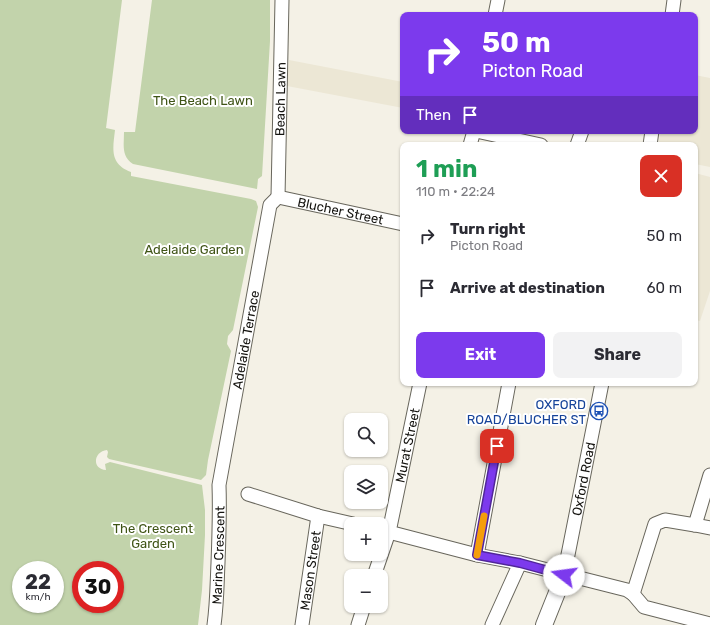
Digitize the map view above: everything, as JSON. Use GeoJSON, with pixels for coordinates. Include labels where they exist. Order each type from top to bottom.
{"type":"FeatureCollection","features":[{"type":"Feature","properties":{"kind":"street","name":"Beach Lawn"},"geometry":{"type":"LineString","coordinates":[[278,197],[282,0]]}},
{"type":"Feature","properties":{"kind":"street"},"geometry":{"type":"LineString","coordinates":[[496,12],[498,0]]}},
{"type":"Feature","properties":{"kind":"street"},"geometry":{"type":"LineString","coordinates":[[672,12],[674,0]]}},
{"type":"Feature","properties":{"kind":"street"},"geometry":{"type":"LineString","coordinates":[[506,134],[526,136],[536,142]]}},
{"type":"Feature","properties":{"kind":"street","name":"Blucher Street"},"geometry":{"type":"LineString","coordinates":[[278,197],[400,223]]}},
{"type":"Feature","properties":{"kind":"street","name":"Adelaide Terrace"},"geometry":{"type":"LineString","coordinates":[[219,485],[270,205],[278,197]]}},
{"type":"Feature","properties":{"kind":"street","name":"Murat Street"},"geometry":{"type":"LineString","coordinates":[[388,518],[419,386]]}},
{"type":"Feature","properties":{"kind":"street"},"geometry":{"type":"LineString","coordinates":[[477,555],[508,386]]}},
{"type":"Feature","properties":{"kind":"street","name":"Oxford Road"},"geometry":{"type":"LineString","coordinates":[[564,575],[601,386]]}},
{"type":"Feature","properties":{"kind":"street"},"geometry":{"type":"LineString","coordinates":[[695,525],[710,475]]}},
{"type":"Feature","properties":{"kind":"street","name":"Marine Crescent"},"geometry":{"type":"LineString","coordinates":[[214,625],[216,610],[220,509],[219,485]]}},
{"type":"Feature","properties":{"kind":"street"},"geometry":{"type":"LineString","coordinates":[[248,494],[318,516],[344,522]]}},
{"type":"Feature","properties":{"kind":"street","name":"Mason Street"},"geometry":{"type":"LineString","coordinates":[[302,625],[318,516]]}},
{"type":"Feature","properties":{"kind":"street"},"geometry":{"type":"LineString","coordinates":[[633,594],[655,524],[665,520],[710,528]]}},
{"type":"Feature","properties":{"kind":"street"},"geometry":{"type":"LineString","coordinates":[[388,532],[477,555],[520,563],[627,590],[633,594],[644,607],[710,624]]}},
{"type":"Feature","properties":{"kind":"street"},"geometry":{"type":"LineString","coordinates":[[492,625],[520,563]]}},
{"type":"Feature","properties":{"kind":"street"},"geometry":{"type":"LineString","coordinates":[[544,625],[564,575]]}},
{"type":"Feature","properties":{"kind":"street"},"geometry":{"type":"LineString","coordinates":[[358,625],[362,613]]}},
{"type":"Feature","properties":{"kind":"shaded area"},"geometry":{"type":"Polygon","coordinates":[[[289,60],[400,81],[400,107],[287,86],[289,60]]]}},
{"type":"Feature","properties":{"kind":"shaded area"},"geometry":{"type":"Polygon","coordinates":[[[698,76],[710,78],[710,167],[698,165],[698,142],[659,142],[660,134],[698,134],[698,76]]]}},
{"type":"Feature","properties":{"kind":"shaded area"},"geometry":{"type":"Polygon","coordinates":[[[698,174],[710,177],[710,291],[700,321],[698,321],[698,174]]]}},
{"type":"Feature","properties":{"kind":"green space"},"geometry":{"type":"Polygon","coordinates":[[[0,0],[122,0],[106,128],[115,130],[113,149],[119,165],[131,172],[131,176],[251,199],[256,201],[258,207],[233,330],[228,336],[227,344],[231,351],[206,475],[201,480],[109,459],[107,457],[107,450],[99,453],[96,460],[98,467],[101,469],[106,470],[105,464],[110,462],[202,485],[205,510],[205,535],[202,590],[198,625],[0,625],[0,0]]]}},
{"type":"Feature","properties":{"kind":"green space","name":"The Beach Lawn"},"geometry":{"type":"Polygon","coordinates":[[[152,0],[270,0],[270,41],[262,176],[258,179],[257,189],[133,164],[129,161],[125,154],[124,132],[135,132],[152,0]]]}},
{"type":"Feature","properties":{"kind":"slow traffic"},"geometry":{"type":"LineString","coordinates":[[477,555],[484,516]]}},
{"type":"Feature","properties":{"kind":"place","name":"OXFORD ROAD/BLUCHER ST"},"geometry":{"type":"Point","coordinates":[599,411]}},
{"type":"Feature","properties":{"kind":"route"},"geometry":{"type":"LineString","coordinates":[[497,446],[477,555],[520,563],[564,575]]}},
{"type":"Feature","properties":{"kind":"park label","name":"Adelaide Garden"},"geometry":{"type":"Point","coordinates":[194,249]}},
{"type":"Feature","properties":{"kind":"park label","name":"The Crescent Garden"},"geometry":{"type":"Point","coordinates":[153,536]}}]}
